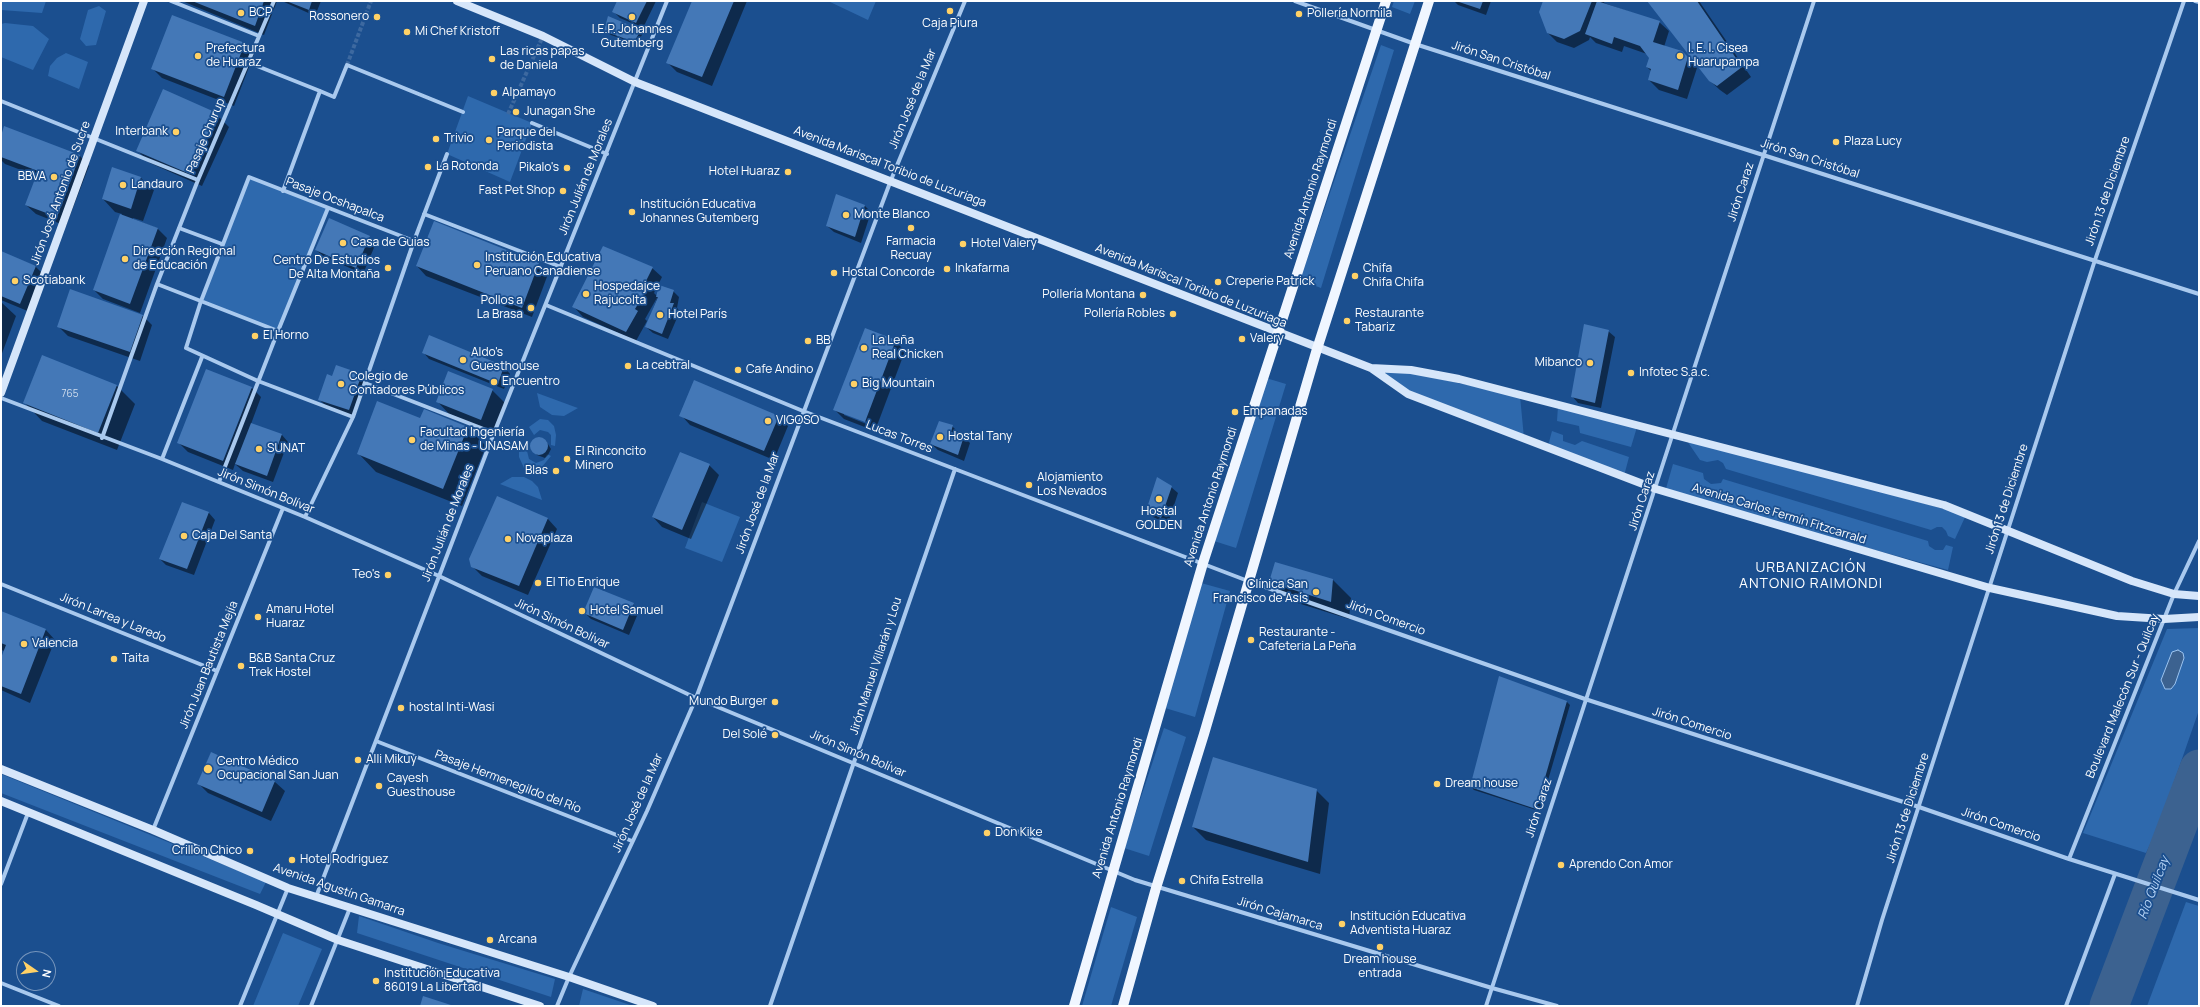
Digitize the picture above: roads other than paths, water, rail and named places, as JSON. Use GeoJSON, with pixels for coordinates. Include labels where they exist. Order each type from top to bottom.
{"type":"FeatureCollection","features":[{"type":"Feature","properties":{"kind":"main road","name":"Jirón José Antonio de Sucre"},"geometry":{"type":"LineString","coordinates":[[1,393],[144,1]]}},
{"type":"Feature","properties":{"kind":"main road","name":"Avenida Mariscal Toribio de Luzuriaga"},"geometry":{"type":"LineString","coordinates":[[457,1],[543,36],[635,82],[891,180],[1317,349]]}},
{"type":"Feature","properties":{"kind":"main road","name":"Avenida Antonio Raymondi"},"geometry":{"type":"LineString","coordinates":[[1074,1006],[1203,563],[1386,1]]}},
{"type":"Feature","properties":{"kind":"main road"},"geometry":{"type":"LineString","coordinates":[[1123,1006],[1156,888],[1317,349],[1429,1]]}},
{"type":"Feature","properties":{"kind":"main road","name":"Avenida Carlos Fermín Fitzcarrald"},"geometry":{"type":"LineString","coordinates":[[1317,349],[1371,368],[1408,394],[1656,489],[1990,588],[2117,616],[2164,619],[2199,617]]}},
{"type":"Feature","properties":{"kind":"main road","name":"Avenida Carlos Fermín Fitzcarrald"},"geometry":{"type":"LineString","coordinates":[[1371,368],[1411,370],[1459,379],[1944,505],[2007,532],[2132,581],[2174,594],[2199,596]]}},
{"type":"Feature","properties":{"kind":"main road","name":"Avenida Agustín Gamarra"},"geometry":{"type":"LineString","coordinates":[[1,769],[153,830],[288,888],[569,976],[653,1006]]}},
{"type":"Feature","properties":{"kind":"main road"},"geometry":{"type":"LineString","coordinates":[[1,801],[338,940],[540,1006]]}},
{"type":"Feature","properties":{"kind":"street"},"geometry":{"type":"LineString","coordinates":[[170,1],[259,36]]}},
{"type":"Feature","properties":{"kind":"street","name":"Pasaje Churup"},"geometry":{"type":"LineString","coordinates":[[102,438],[157,284],[179,228],[247,62],[274,1]]}},
{"type":"Feature","properties":{"kind":"street","name":"Jirón Julián de Morales"},"geometry":{"type":"LineString","coordinates":[[316,898],[494,433],[667,1]]}},
{"type":"Feature","properties":{"kind":"street","name":"Jirón José de la Mar"},"geometry":{"type":"LineString","coordinates":[[557,1006],[569,976],[632,841],[696,698],[891,180],[965,1]]}},
{"type":"Feature","properties":{"kind":"street","name":"Jirón San Cristóbal"},"geometry":{"type":"LineString","coordinates":[[1295,1],[1415,44],[2199,294]]}},
{"type":"Feature","properties":{"kind":"street","name":"Jirón Caraz"},"geometry":{"type":"LineString","coordinates":[[1486,1006],[1585,699],[1674,434],[1814,1]]}},
{"type":"Feature","properties":{"kind":"street","name":"Jirón 13 de Diciembre"},"geometry":{"type":"LineString","coordinates":[[1857,1006],[1919,807],[2095,260],[2184,1]]}},
{"type":"Feature","properties":{"kind":"street"},"geometry":{"type":"LineString","coordinates":[[2195,1],[2199,2]]}},
{"type":"Feature","properties":{"kind":"street"},"geometry":{"type":"LineString","coordinates":[[247,62],[334,97],[347,65],[463,112]]}},
{"type":"Feature","properties":{"kind":"street"},"geometry":{"type":"LineString","coordinates":[[283,190],[320,91]]}},
{"type":"Feature","properties":{"kind":"street"},"geometry":{"type":"LineString","coordinates":[[1,101],[198,180]]}},
{"type":"Feature","properties":{"kind":"street"},"geometry":{"type":"LineString","coordinates":[[532,123],[607,154]]}},
{"type":"Feature","properties":{"kind":"street"},"geometry":{"type":"LineString","coordinates":[[305,517],[352,417],[446,154]]}},
{"type":"Feature","properties":{"kind":"street","name":"Pasaje Ocshapalca"},"geometry":{"type":"LineString","coordinates":[[222,244],[249,176],[414,241]]}},
{"type":"Feature","properties":{"kind":"street"},"geometry":{"type":"LineString","coordinates":[[218,482],[328,208]]}},
{"type":"Feature","properties":{"kind":"street"},"geometry":{"type":"LineString","coordinates":[[424,214],[561,267]]}},
{"type":"Feature","properties":{"kind":"street"},"geometry":{"type":"LineString","coordinates":[[179,228],[222,244],[186,348],[202,357],[258,381],[352,417]]}},
{"type":"Feature","properties":{"kind":"street"},"geometry":{"type":"LineString","coordinates":[[157,284],[278,331]]}},
{"type":"Feature","properties":{"kind":"street","name":"Lucas Torres"},"geometry":{"type":"LineString","coordinates":[[546,305],[803,411],[1248,581]]}},
{"type":"Feature","properties":{"kind":"street"},"geometry":{"type":"LineString","coordinates":[[162,459],[202,357]]}},
{"type":"Feature","properties":{"kind":"street"},"geometry":{"type":"LineString","coordinates":[[365,382],[494,433]]}},
{"type":"Feature","properties":{"kind":"street","name":"Jirón Simón Bolívar"},"geometry":{"type":"LineString","coordinates":[[1,398],[102,438],[162,459],[305,517],[439,576],[696,698],[1113,871]]}},
{"type":"Feature","properties":{"kind":"street","name":"Jirón Manuel Villarán y Lou"},"geometry":{"type":"LineString","coordinates":[[770,1006],[855,763],[904,611],[955,469]]}},
{"type":"Feature","properties":{"kind":"street","name":"Jirón Juan Bautista Mejía"},"geometry":{"type":"LineString","coordinates":[[153,830],[283,508]]}},
{"type":"Feature","properties":{"kind":"street","name":"Boulevard Malecón Sur - Quilcay"},"geometry":{"type":"LineString","coordinates":[[2069,859],[2174,594],[2199,541]]}},
{"type":"Feature","properties":{"kind":"street","name":"Jirón Comercio"},"geometry":{"type":"LineString","coordinates":[[1248,581],[1585,699],[1919,807],[2132,880],[2199,900]]}},
{"type":"Feature","properties":{"kind":"street","name":"Jirón Larrea y Laredo"},"geometry":{"type":"LineString","coordinates":[[1,584],[217,671]]}},
{"type":"Feature","properties":{"kind":"street","name":"Pasaje Hermenegildo del Río"},"geometry":{"type":"LineString","coordinates":[[376,741],[632,841]]}},
{"type":"Feature","properties":{"kind":"street"},"geometry":{"type":"LineString","coordinates":[[1,884],[28,813]]}},
{"type":"Feature","properties":{"kind":"street","name":"Jirón Cajamarca"},"geometry":{"type":"LineString","coordinates":[[1113,871],[1156,888],[1557,1006]]}},
{"type":"Feature","properties":{"kind":"street"},"geometry":{"type":"LineString","coordinates":[[2066,1006],[2115,874]]}},
{"type":"Feature","properties":{"kind":"street"},"geometry":{"type":"LineString","coordinates":[[240,1006],[288,888]]}},
{"type":"Feature","properties":{"kind":"street"},"geometry":{"type":"LineString","coordinates":[[311,1006],[350,908]]}},
{"type":"Feature","properties":{"kind":"street"},"geometry":{"type":"LineString","coordinates":[[1,983],[59,1006]]}},
{"type":"Feature","properties":{"kind":"waterway","name":"Río Quilcay"},"geometry":{"type":"LineString","coordinates":[[2109,1006],[2199,769]]}},
{"type":"Feature","properties":{"kind":"tunnel"},"geometry":{"type":"LineString","coordinates":[[347,65],[371,1]]}},
{"type":"Feature","properties":{"kind":"tunnel"},"geometry":{"type":"LineString","coordinates":[[508,114],[543,36]]}},
{"type":"Feature","properties":{"kind":"place","name":"Caja Piura"},"geometry":{"type":"Point","coordinates":[950,11]}},
{"type":"Feature","properties":{"kind":"place","name":"BCP"},"geometry":{"type":"Point","coordinates":[241,13]}},
{"type":"Feature","properties":{"kind":"place","name":"Pollería Normila"},"geometry":{"type":"Point","coordinates":[1299,14]}},
{"type":"Feature","properties":{"kind":"place","name":"Rossonero"},"geometry":{"type":"Point","coordinates":[377,17]}},
{"type":"Feature","properties":{"kind":"place","name":"I.E.P. Johannes Gutemberg"},"geometry":{"type":"Point","coordinates":[632,17]}},
{"type":"Feature","properties":{"kind":"place","name":"Mi Chef Kristoff"},"geometry":{"type":"Point","coordinates":[407,32]}},
{"type":"Feature","properties":{"kind":"place","name":"Prefectura de Huaraz"},"geometry":{"type":"Point","coordinates":[198,56]}},
{"type":"Feature","properties":{"kind":"place","name":"I. E. I. Cisea Huarupampa"},"geometry":{"type":"Point","coordinates":[1680,56]}},
{"type":"Feature","properties":{"kind":"place","name":"Las ricas papas de Daniela"},"geometry":{"type":"Point","coordinates":[492,59]}},
{"type":"Feature","properties":{"kind":"place","name":"Alpamayo"},"geometry":{"type":"Point","coordinates":[494,93]}},
{"type":"Feature","properties":{"kind":"place","name":"Junagan She"},"geometry":{"type":"Point","coordinates":[516,112]}},
{"type":"Feature","properties":{"kind":"place","name":"Interbank"},"geometry":{"type":"Point","coordinates":[176,132]}},
{"type":"Feature","properties":{"kind":"place","name":"Trivio"},"geometry":{"type":"Point","coordinates":[436,139]}},
{"type":"Feature","properties":{"kind":"place","name":"Parque del Periodista"},"geometry":{"type":"Point","coordinates":[489,140]}},
{"type":"Feature","properties":{"kind":"place","name":"Plaza Lucy"},"geometry":{"type":"Point","coordinates":[1836,142]}},
{"type":"Feature","properties":{"kind":"place","name":"La Rotonda"},"geometry":{"type":"Point","coordinates":[428,167]}},
{"type":"Feature","properties":{"kind":"place","name":"Pikalo's"},"geometry":{"type":"Point","coordinates":[567,168]}},
{"type":"Feature","properties":{"kind":"place","name":"Hotel Huaraz"},"geometry":{"type":"Point","coordinates":[788,172]}},
{"type":"Feature","properties":{"kind":"place","name":"BBVA"},"geometry":{"type":"Point","coordinates":[54,177]}},
{"type":"Feature","properties":{"kind":"place","name":"Landauro"},"geometry":{"type":"Point","coordinates":[123,185]}},
{"type":"Feature","properties":{"kind":"place","name":"Fast Pet Shop"},"geometry":{"type":"Point","coordinates":[563,191]}},
{"type":"Feature","properties":{"kind":"place","name":"Institución Educativa Johannes Gutemberg"},"geometry":{"type":"Point","coordinates":[632,212]}},
{"type":"Feature","properties":{"kind":"place","name":"Monte Blanco"},"geometry":{"type":"Point","coordinates":[846,215]}},
{"type":"Feature","properties":{"kind":"place","name":"Farmacia Recuay"},"geometry":{"type":"Point","coordinates":[911,228]}},
{"type":"Feature","properties":{"kind":"place","name":"Casa de Guias"},"geometry":{"type":"Point","coordinates":[343,243]}},
{"type":"Feature","properties":{"kind":"place","name":"Hotel Valery"},"geometry":{"type":"Point","coordinates":[963,244]}},
{"type":"Feature","properties":{"kind":"place","name":"Dirección Regional de Educación"},"geometry":{"type":"Point","coordinates":[125,259]}},
{"type":"Feature","properties":{"kind":"place","name":"Institución Educativa Peruano Canadiense"},"geometry":{"type":"Point","coordinates":[477,265]}},
{"type":"Feature","properties":{"kind":"place","name":"Centro De Estudios De Alta Montaña"},"geometry":{"type":"Point","coordinates":[388,268]}},
{"type":"Feature","properties":{"kind":"place","name":"Inkafarma"},"geometry":{"type":"Point","coordinates":[947,269]}},
{"type":"Feature","properties":{"kind":"place","name":"Hostal Concorde"},"geometry":{"type":"Point","coordinates":[834,273]}},
{"type":"Feature","properties":{"kind":"place","name":"Chifa Chifa Chifa"},"geometry":{"type":"Point","coordinates":[1355,276]}},
{"type":"Feature","properties":{"kind":"place","name":"Scotiabank"},"geometry":{"type":"Point","coordinates":[15,281]}},
{"type":"Feature","properties":{"kind":"place","name":"Creperie Patrick"},"geometry":{"type":"Point","coordinates":[1218,282]}},
{"type":"Feature","properties":{"kind":"place","name":"Hospedajce Rajucolta"},"geometry":{"type":"Point","coordinates":[586,294]}},
{"type":"Feature","properties":{"kind":"place","name":"Pollería Montana"},"geometry":{"type":"Point","coordinates":[1143,295]}},
{"type":"Feature","properties":{"kind":"place","name":"Pollos a La Brasa"},"geometry":{"type":"Point","coordinates":[531,308]}},
{"type":"Feature","properties":{"kind":"place","name":"Pollería Robles"},"geometry":{"type":"Point","coordinates":[1173,314]}},
{"type":"Feature","properties":{"kind":"place","name":"Hotel París"},"geometry":{"type":"Point","coordinates":[660,315]}},
{"type":"Feature","properties":{"kind":"place","name":"Restaurante Tabariz"},"geometry":{"type":"Point","coordinates":[1347,321]}},
{"type":"Feature","properties":{"kind":"place","name":"El Horno"},"geometry":{"type":"Point","coordinates":[255,336]}},
{"type":"Feature","properties":{"kind":"place","name":"Valery"},"geometry":{"type":"Point","coordinates":[1242,339]}},
{"type":"Feature","properties":{"kind":"place","name":"BB"},"geometry":{"type":"Point","coordinates":[808,341]}},
{"type":"Feature","properties":{"kind":"place","name":"La Leña Real Chicken"},"geometry":{"type":"Point","coordinates":[864,348]}},
{"type":"Feature","properties":{"kind":"place","name":"Aldo's Guesthouse"},"geometry":{"type":"Point","coordinates":[463,360]}},
{"type":"Feature","properties":{"kind":"place","name":"Mibanco"},"geometry":{"type":"Point","coordinates":[1590,363]}},
{"type":"Feature","properties":{"kind":"place","name":"La cebtral"},"geometry":{"type":"Point","coordinates":[628,366]}},
{"type":"Feature","properties":{"kind":"place","name":"Cafe Andino"},"geometry":{"type":"Point","coordinates":[738,370]}},
{"type":"Feature","properties":{"kind":"place","name":"Infotec S.a.c."},"geometry":{"type":"Point","coordinates":[1631,373]}},
{"type":"Feature","properties":{"kind":"place","name":"Encuentro"},"geometry":{"type":"Point","coordinates":[494,382]}},
{"type":"Feature","properties":{"kind":"place","name":"Colegio de Contadores Públicos"},"geometry":{"type":"Point","coordinates":[341,384]}},
{"type":"Feature","properties":{"kind":"place","name":"Big Mountain"},"geometry":{"type":"Point","coordinates":[854,384]}},
{"type":"Feature","properties":{"kind":"place","name":"Empanadas"},"geometry":{"type":"Point","coordinates":[1235,412]}},
{"type":"Feature","properties":{"kind":"place","name":"VIGOSO"},"geometry":{"type":"Point","coordinates":[768,421]}},
{"type":"Feature","properties":{"kind":"place","name":"Hostal Tany"},"geometry":{"type":"Point","coordinates":[940,437]}},
{"type":"Feature","properties":{"kind":"place","name":"Facultad Ingeniería de Minas - UNASAM"},"geometry":{"type":"Point","coordinates":[412,440]}},
{"type":"Feature","properties":{"kind":"place","name":"SUNAT"},"geometry":{"type":"Point","coordinates":[259,449]}},
{"type":"Feature","properties":{"kind":"place","name":"El Rinconcito Minero"},"geometry":{"type":"Point","coordinates":[567,459]}},
{"type":"Feature","properties":{"kind":"place","name":"Blas"},"geometry":{"type":"Point","coordinates":[556,471]}},
{"type":"Feature","properties":{"kind":"place","name":"Alojamiento Los Nevados"},"geometry":{"type":"Point","coordinates":[1029,485]}},
{"type":"Feature","properties":{"kind":"place","name":"Hostal GOLDEN"},"geometry":{"type":"Point","coordinates":[1159,499]}},
{"type":"Feature","properties":{"kind":"place","name":"Caja Del Santa"},"geometry":{"type":"Point","coordinates":[184,536]}},
{"type":"Feature","properties":{"kind":"place","name":"Novaplaza"},"geometry":{"type":"Point","coordinates":[508,539]}},
{"type":"Feature","properties":{"kind":"place","name":"Teo's"},"geometry":{"type":"Point","coordinates":[388,575]}},
{"type":"Feature","properties":{"kind":"place","name":"El Tio Enrique"},"geometry":{"type":"Point","coordinates":[538,583]}},
{"type":"Feature","properties":{"kind":"place","name":"Clínica San Francisco de Asís"},"geometry":{"type":"Point","coordinates":[1316,592]}},
{"type":"Feature","properties":{"kind":"place","name":"Hotel Samuel"},"geometry":{"type":"Point","coordinates":[582,611]}},
{"type":"Feature","properties":{"kind":"place","name":"Amaru Hotel Huaraz"},"geometry":{"type":"Point","coordinates":[258,617]}},
{"type":"Feature","properties":{"kind":"place","name":"Restaurante - Cafeteria La Peña"},"geometry":{"type":"Point","coordinates":[1251,640]}},
{"type":"Feature","properties":{"kind":"place","name":"Valencia"},"geometry":{"type":"Point","coordinates":[24,644]}},
{"type":"Feature","properties":{"kind":"place","name":"Taita"},"geometry":{"type":"Point","coordinates":[114,659]}},
{"type":"Feature","properties":{"kind":"place","name":"B&B Santa Cruz Trek Hostel"},"geometry":{"type":"Point","coordinates":[241,666]}},
{"type":"Feature","properties":{"kind":"place","name":"Mundo Burger"},"geometry":{"type":"Point","coordinates":[775,702]}},
{"type":"Feature","properties":{"kind":"place","name":"hostal Inti-Wasi"},"geometry":{"type":"Point","coordinates":[401,708]}},
{"type":"Feature","properties":{"kind":"place","name":"Del Solé"},"geometry":{"type":"Point","coordinates":[775,735]}},
{"type":"Feature","properties":{"kind":"place","name":"Alli Mikuy"},"geometry":{"type":"Point","coordinates":[358,760]}},
{"type":"Feature","properties":{"kind":"place","name":"Centro Médico Ocupacional San Juan"},"geometry":{"type":"Point","coordinates":[208,769]}},
{"type":"Feature","properties":{"kind":"place","name":"Dream house"},"geometry":{"type":"Point","coordinates":[1437,784]}},
{"type":"Feature","properties":{"kind":"place","name":"Cayesh Guesthouse"},"geometry":{"type":"Point","coordinates":[379,786]}},
{"type":"Feature","properties":{"kind":"place","name":"Don Kike"},"geometry":{"type":"Point","coordinates":[987,833]}},
{"type":"Feature","properties":{"kind":"place","name":"Crillon Chico"},"geometry":{"type":"Point","coordinates":[250,851]}},
{"type":"Feature","properties":{"kind":"place","name":"Hotel Rodriguez"},"geometry":{"type":"Point","coordinates":[292,860]}},
{"type":"Feature","properties":{"kind":"place","name":"Aprendo Con Amor"},"geometry":{"type":"Point","coordinates":[1561,865]}},
{"type":"Feature","properties":{"kind":"place","name":"Chifa Estrella"},"geometry":{"type":"Point","coordinates":[1182,881]}},
{"type":"Feature","properties":{"kind":"place","name":"Institución Educativa Adventista Huaraz"},"geometry":{"type":"Point","coordinates":[1342,924]}},
{"type":"Feature","properties":{"kind":"place","name":"Arcana"},"geometry":{"type":"Point","coordinates":[490,940]}},
{"type":"Feature","properties":{"kind":"place","name":"Dream house entrada"},"geometry":{"type":"Point","coordinates":[1380,947]}},
{"type":"Feature","properties":{"kind":"place","name":"Institución Educativa 86019 La Libertad"},"geometry":{"type":"Point","coordinates":[376,981]}},
{"type":"Feature","properties":{"kind":"district","name":"URBANIZACIÓN ANTONIO RAIMONDI"},"geometry":{"type":"Point","coordinates":[1811,576]}}]}
